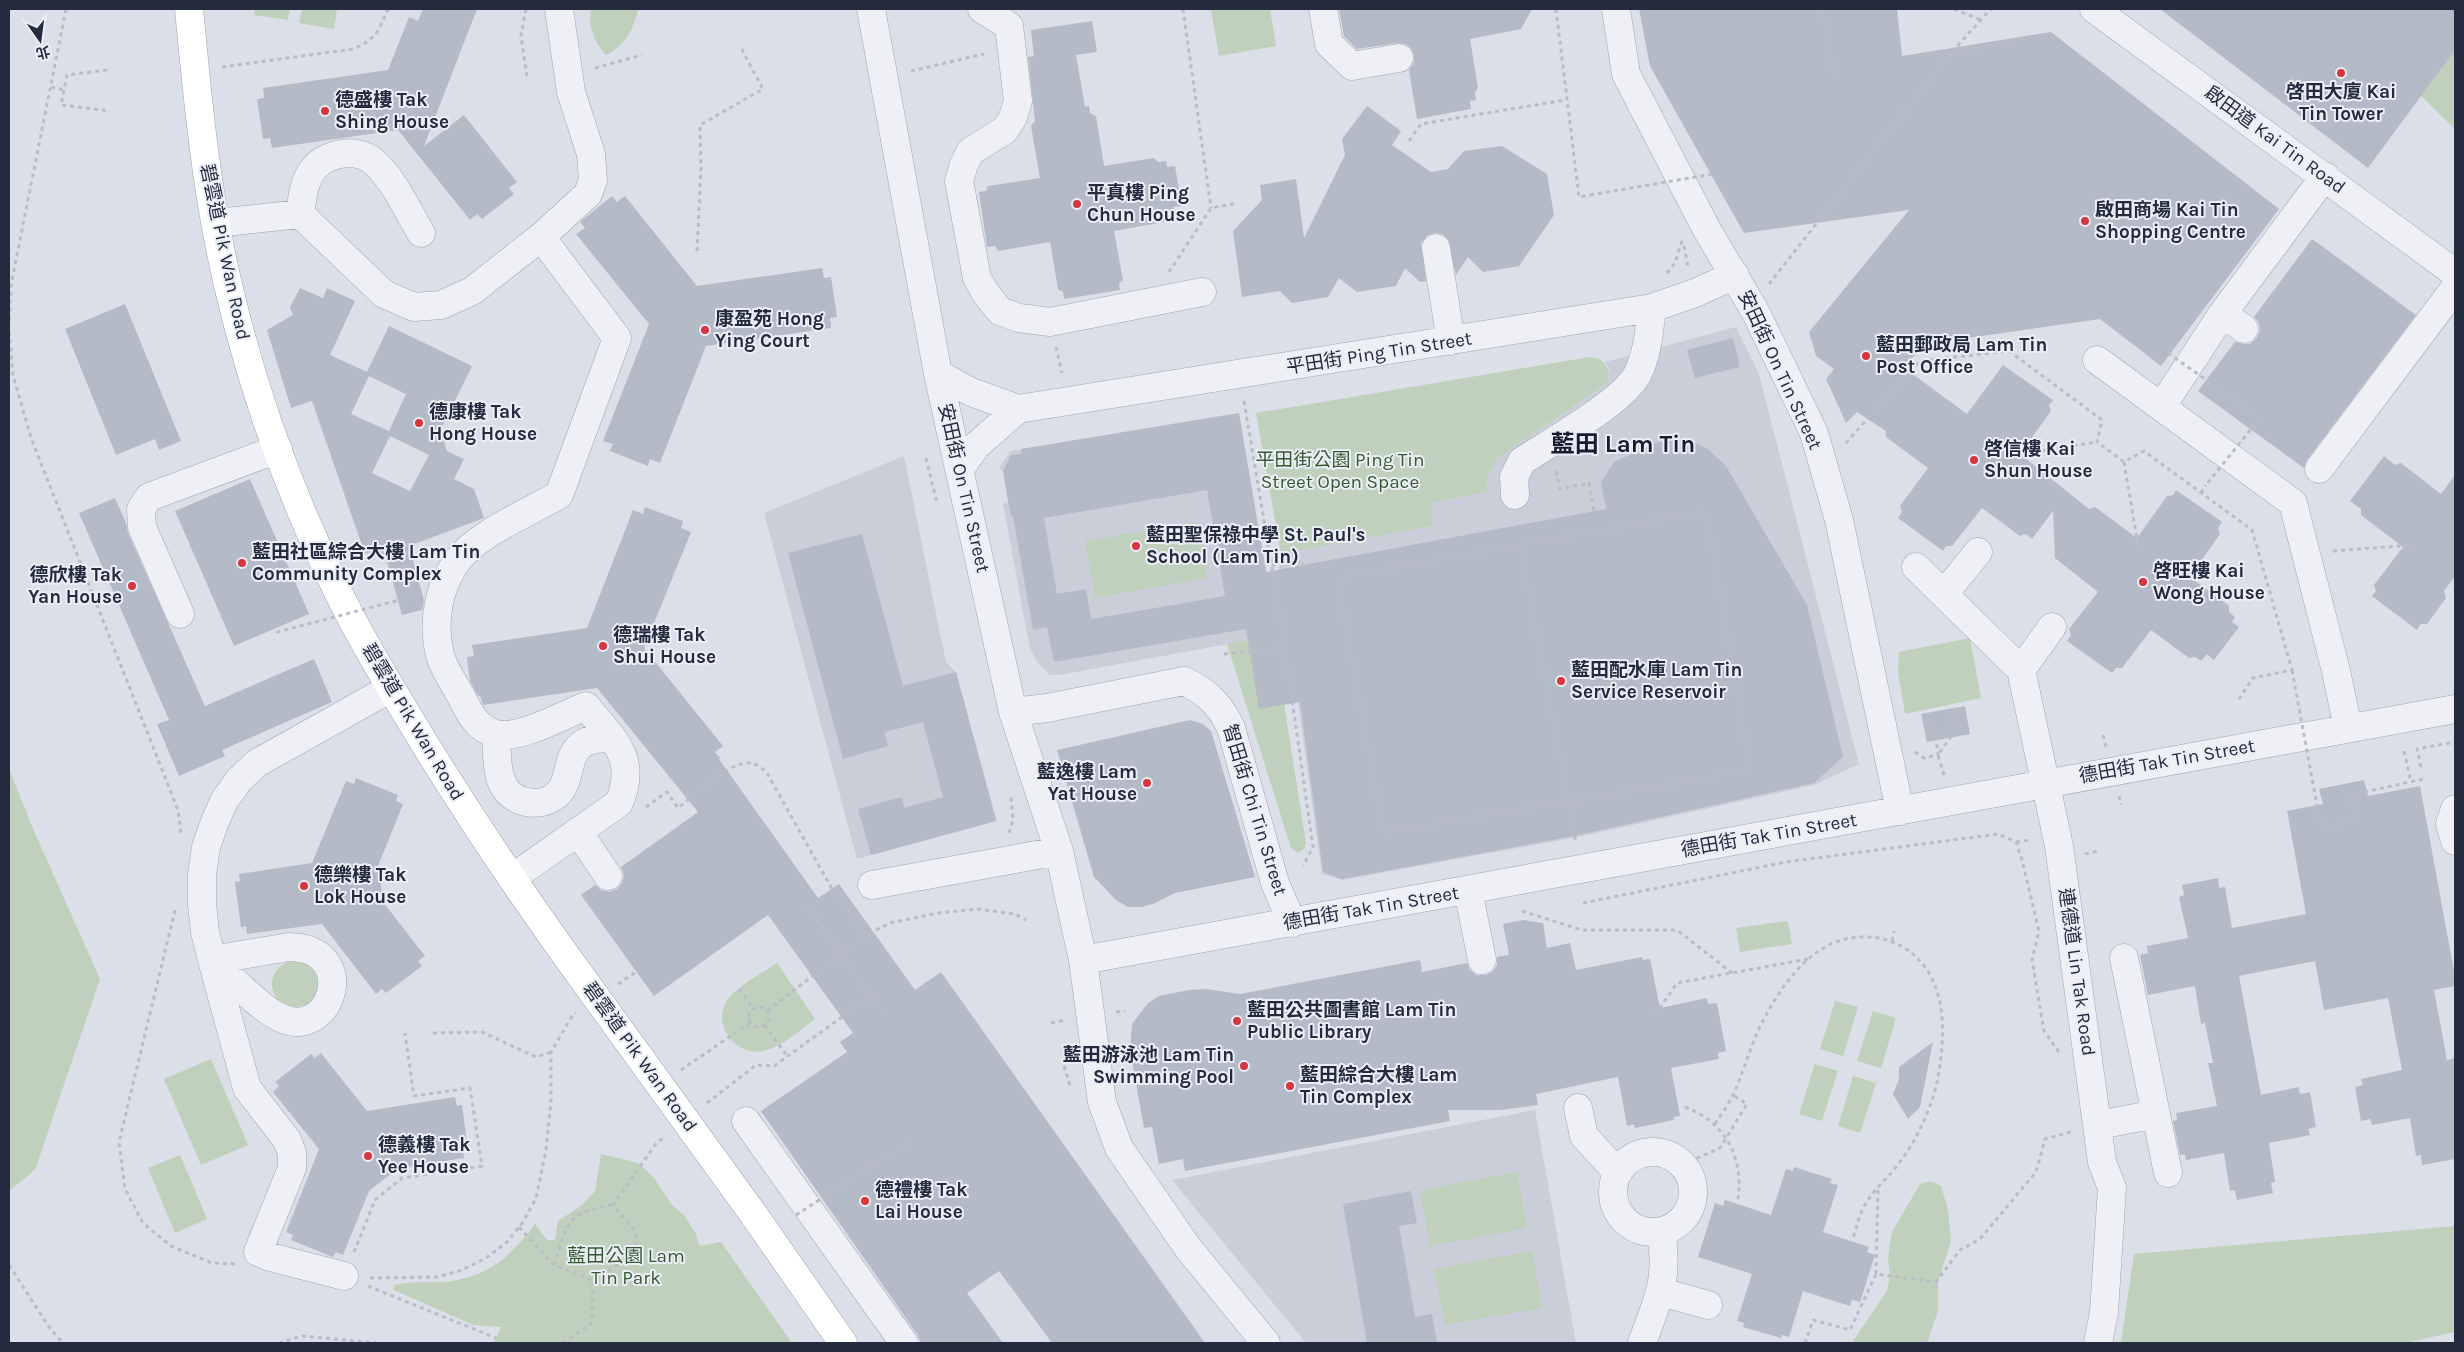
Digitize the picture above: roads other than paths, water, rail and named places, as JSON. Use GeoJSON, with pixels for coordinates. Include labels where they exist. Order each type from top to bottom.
{"type":"FeatureCollection","features":[{"type":"Feature","properties":{"kind":"main road","name":"碧雲道 Pik Wan Road"},"geometry":{"type":"LineString","coordinates":[[189,9],[203,138],[217,223],[237,323],[254,381],[278,449],[344,604],[449,785],[580,974],[754,1215],[837,1341]]}},
{"type":"Feature","properties":{"kind":"street"},"geometry":{"type":"LineString","coordinates":[[217,223],[300,214],[384,294],[414,307],[441,305],[472,291],[541,237],[588,194],[593,180],[591,154],[571,92],[559,9]]}},
{"type":"Feature","properties":{"kind":"street","name":"安田街 On Tin Street"},"geometry":{"type":"LineString","coordinates":[[871,9],[938,374],[1013,712],[1059,851],[1083,960],[1102,1102],[1119,1148],[1188,1248],[1266,1343]]}},
{"type":"Feature","properties":{"kind":"street"},"geometry":{"type":"LineString","coordinates":[[982,9],[1009,26],[1018,101],[1013,117],[1005,130],[972,151],[964,164],[959,180],[977,278],[986,294],[1000,311],[1036,322],[1050,322],[1202,292]]}},
{"type":"Feature","properties":{"kind":"street"},"geometry":{"type":"LineString","coordinates":[[1323,9],[1329,44],[1352,66],[1399,58]]}},
{"type":"Feature","properties":{"kind":"street","name":"安田街 On Tin Street"},"geometry":{"type":"LineString","coordinates":[[1616,9],[1626,74],[1706,228],[1756,313],[1814,433],[1840,520],[1900,812]]}},
{"type":"Feature","properties":{"kind":"street","name":"啟田道 Kai Tin Road"},"geometry":{"type":"LineString","coordinates":[[2094,9],[2325,176],[2455,273]]}},
{"type":"Feature","properties":{"kind":"street"},"geometry":{"type":"LineString","coordinates":[[300,214],[304,188],[311,172],[323,160],[339,154],[357,154],[372,160],[385,173],[421,234]]}},
{"type":"Feature","properties":{"kind":"street"},"geometry":{"type":"LineString","coordinates":[[2162,406],[2223,313],[2325,176]]}},
{"type":"Feature","properties":{"kind":"street"},"geometry":{"type":"LineString","coordinates":[[512,878],[585,842],[618,803],[626,786],[626,767],[620,749],[586,706],[510,735],[496,734],[483,728],[472,719],[441,657],[436,633],[438,607],[445,582],[458,560],[475,542],[559,496],[617,338],[541,237]]}},
{"type":"Feature","properties":{"kind":"street"},"geometry":{"type":"LineString","coordinates":[[1436,248],[1451,341]]}},
{"type":"Feature","properties":{"kind":"street","name":"平田街 Ping Tin Street"},"geometry":{"type":"LineString","coordinates":[[938,374],[971,392],[1018,409],[1652,308],[1694,293],[1735,275]]}},
{"type":"Feature","properties":{"kind":"street"},"geometry":{"type":"LineString","coordinates":[[2319,469],[2455,288]]}},
{"type":"Feature","properties":{"kind":"street"},"geometry":{"type":"LineString","coordinates":[[1516,494],[1514,477],[1522,462],[1620,396],[1636,376],[1644,357],[1652,308]]}},
{"type":"Feature","properties":{"kind":"street"},"geometry":{"type":"LineString","coordinates":[[2223,313],[2244,329]]}},
{"type":"Feature","properties":{"kind":"street"},"geometry":{"type":"LineString","coordinates":[[2097,360],[2293,503],[2336,671],[2348,728]]}},
{"type":"Feature","properties":{"kind":"street"},"geometry":{"type":"LineString","coordinates":[[960,469],[976,446],[1018,409]]}},
{"type":"Feature","properties":{"kind":"street"},"geometry":{"type":"LineString","coordinates":[[180,614],[142,527],[141,509],[150,497],[278,449]]}},
{"type":"Feature","properties":{"kind":"street"},"geometry":{"type":"LineString","coordinates":[[1944,594],[1978,552]]}},
{"type":"Feature","properties":{"kind":"street"},"geometry":{"type":"LineString","coordinates":[[1916,567],[2021,670],[2052,627]]}},
{"type":"Feature","properties":{"kind":"street","name":"連德道 Lin Tak Road"},"geometry":{"type":"LineString","coordinates":[[2021,670],[2058,846],[2086,1128],[2112,1188],[2104,1312],[2098,1343]]}},
{"type":"Feature","properties":{"kind":"street","name":"智田街 Chi Tin Street"},"geometry":{"type":"LineString","coordinates":[[1013,712],[1047,708],[1184,681],[1213,698],[1224,712],[1231,728],[1274,883],[1292,922]]}},
{"type":"Feature","properties":{"kind":"street"},"geometry":{"type":"LineString","coordinates":[[344,1276],[258,1252],[292,1168],[292,1153],[288,1140],[247,1088],[205,932],[202,904],[202,875],[206,847],[214,824],[224,801],[239,780],[257,763],[391,688]]}},
{"type":"Feature","properties":{"kind":"street","name":"德田街 Tak Tin Street"},"geometry":{"type":"LineString","coordinates":[[1083,960],[2455,709]]}},
{"type":"Feature","properties":{"kind":"street"},"geometry":{"type":"LineString","coordinates":[[496,734],[501,782],[510,794],[524,802],[539,803],[554,798],[563,787],[572,757],[581,745],[595,739],[611,738]]}},
{"type":"Feature","properties":{"kind":"street"},"geometry":{"type":"LineString","coordinates":[[2455,809],[2450,824],[2455,840]]}},
{"type":"Feature","properties":{"kind":"street"},"geometry":{"type":"LineString","coordinates":[[585,842],[608,876]]}},
{"type":"Feature","properties":{"kind":"street"},"geometry":{"type":"LineString","coordinates":[[872,885],[1059,851]]}},
{"type":"Feature","properties":{"kind":"street"},"geometry":{"type":"LineString","coordinates":[[1468,890],[1482,960]]}},
{"type":"Feature","properties":{"kind":"street"},"geometry":{"type":"LineString","coordinates":[[2124,958],[2168,1173]]}},
{"type":"Feature","properties":{"kind":"street"},"geometry":{"type":"LineString","coordinates":[[1578,1108],[1584,1136],[1618,1173]]}},
{"type":"Feature","properties":{"kind":"street"},"geometry":{"type":"LineString","coordinates":[[2086,1128],[2156,1114]]}},
{"type":"Feature","properties":{"kind":"street"},"geometry":{"type":"LineString","coordinates":[[746,1121],[904,1343]]}},
{"type":"Feature","properties":{"kind":"street"},"geometry":{"type":"LineString","coordinates":[[1648,1153],[1661,1153],[1682,1165],[1689,1175],[1693,1198],[1689,1210],[1682,1220],[1661,1232],[1648,1232],[1636,1228],[1625,1221],[1617,1210],[1613,1198],[1614,1185],[1618,1173],[1626,1163],[1636,1156],[1648,1153]]}},
{"type":"Feature","properties":{"kind":"street","name":"連德道 Lin Tak Road"},"geometry":{"type":"LineString","coordinates":[[2079,1343],[2086,1310],[2095,1191],[2102,1162]]}},
{"type":"Feature","properties":{"kind":"street"},"geometry":{"type":"LineString","coordinates":[[1642,1343],[1661,1292],[1665,1273],[1661,1232]]}},
{"type":"Feature","properties":{"kind":"street"},"geometry":{"type":"LineString","coordinates":[[1661,1292],[1708,1305]]}},
{"type":"Feature","properties":{"kind":"place","name":"啓田大廈 Kai Tin Tower"},"geometry":{"type":"Point","coordinates":[2341,73]}},
{"type":"Feature","properties":{"kind":"place","name":"德盛樓 Tak Shing House"},"geometry":{"type":"Point","coordinates":[325,111]}},
{"type":"Feature","properties":{"kind":"place","name":"平真樓 Ping Chun House"},"geometry":{"type":"Point","coordinates":[1077,204]}},
{"type":"Feature","properties":{"kind":"place","name":"啟田商場 Kai Tin Shopping Centre"},"geometry":{"type":"Point","coordinates":[2085,221]}},
{"type":"Feature","properties":{"kind":"place","name":"康盈苑 Hong Ying Court"},"geometry":{"type":"Point","coordinates":[705,330]}},
{"type":"Feature","properties":{"kind":"place","name":"藍田郵政局 Lam Tin Post Office"},"geometry":{"type":"Point","coordinates":[1866,356]}},
{"type":"Feature","properties":{"kind":"place","name":"德康樓 Tak Hong House"},"geometry":{"type":"Point","coordinates":[419,423]}},
{"type":"Feature","properties":{"kind":"place","name":"啓信樓 Kai Shun House"},"geometry":{"type":"Point","coordinates":[1974,460]}},
{"type":"Feature","properties":{"kind":"place","name":"藍田聖保祿中學 St. Paul's School (Lam Tin)"},"geometry":{"type":"Point","coordinates":[1136,546]}},
{"type":"Feature","properties":{"kind":"place","name":"藍田社區綜合大樓 Lam Tin Community Complex"},"geometry":{"type":"Point","coordinates":[242,563]}},
{"type":"Feature","properties":{"kind":"place","name":"啓旺樓 Kai Wong House"},"geometry":{"type":"Point","coordinates":[2143,582]}},
{"type":"Feature","properties":{"kind":"place","name":"德欣樓 Tak Yan House"},"geometry":{"type":"Point","coordinates":[132,586]}},
{"type":"Feature","properties":{"kind":"place","name":"德瑞樓 Tak Shui House"},"geometry":{"type":"Point","coordinates":[603,646]}},
{"type":"Feature","properties":{"kind":"place","name":"藍田配水庫 Lam Tin Service Reservoir"},"geometry":{"type":"Point","coordinates":[1561,681]}},
{"type":"Feature","properties":{"kind":"place","name":"藍逸樓 Lam Yat House"},"geometry":{"type":"Point","coordinates":[1147,783]}},
{"type":"Feature","properties":{"kind":"place","name":"德樂樓 Tak Lok House"},"geometry":{"type":"Point","coordinates":[304,886]}},
{"type":"Feature","properties":{"kind":"place","name":"藍田公共圖書館 Lam Tin Public Library"},"geometry":{"type":"Point","coordinates":[1237,1021]}},
{"type":"Feature","properties":{"kind":"place","name":"藍田游泳池 Lam Tin Swimming Pool"},"geometry":{"type":"Point","coordinates":[1244,1066]}},
{"type":"Feature","properties":{"kind":"place","name":"藍田綜合大樓 Lam Tin Complex"},"geometry":{"type":"Point","coordinates":[1290,1086]}},
{"type":"Feature","properties":{"kind":"place","name":"德義樓 Tak Yee House"},"geometry":{"type":"Point","coordinates":[368,1156]}},
{"type":"Feature","properties":{"kind":"place","name":"德禮樓 Tak Lai House"},"geometry":{"type":"Point","coordinates":[865,1201]}},
{"type":"Feature","properties":{"kind":"district","name":"藍田 Lam Tin"},"geometry":{"type":"Point","coordinates":[1623,444]}},
{"type":"Feature","properties":{"kind":"park label","name":"平田街公園 Ping Tin Street Open Space"},"geometry":{"type":"Point","coordinates":[1340,471]}},
{"type":"Feature","properties":{"kind":"park label","name":"藍田公園 Lam Tin Park"},"geometry":{"type":"Point","coordinates":[626,1267]}}]}
